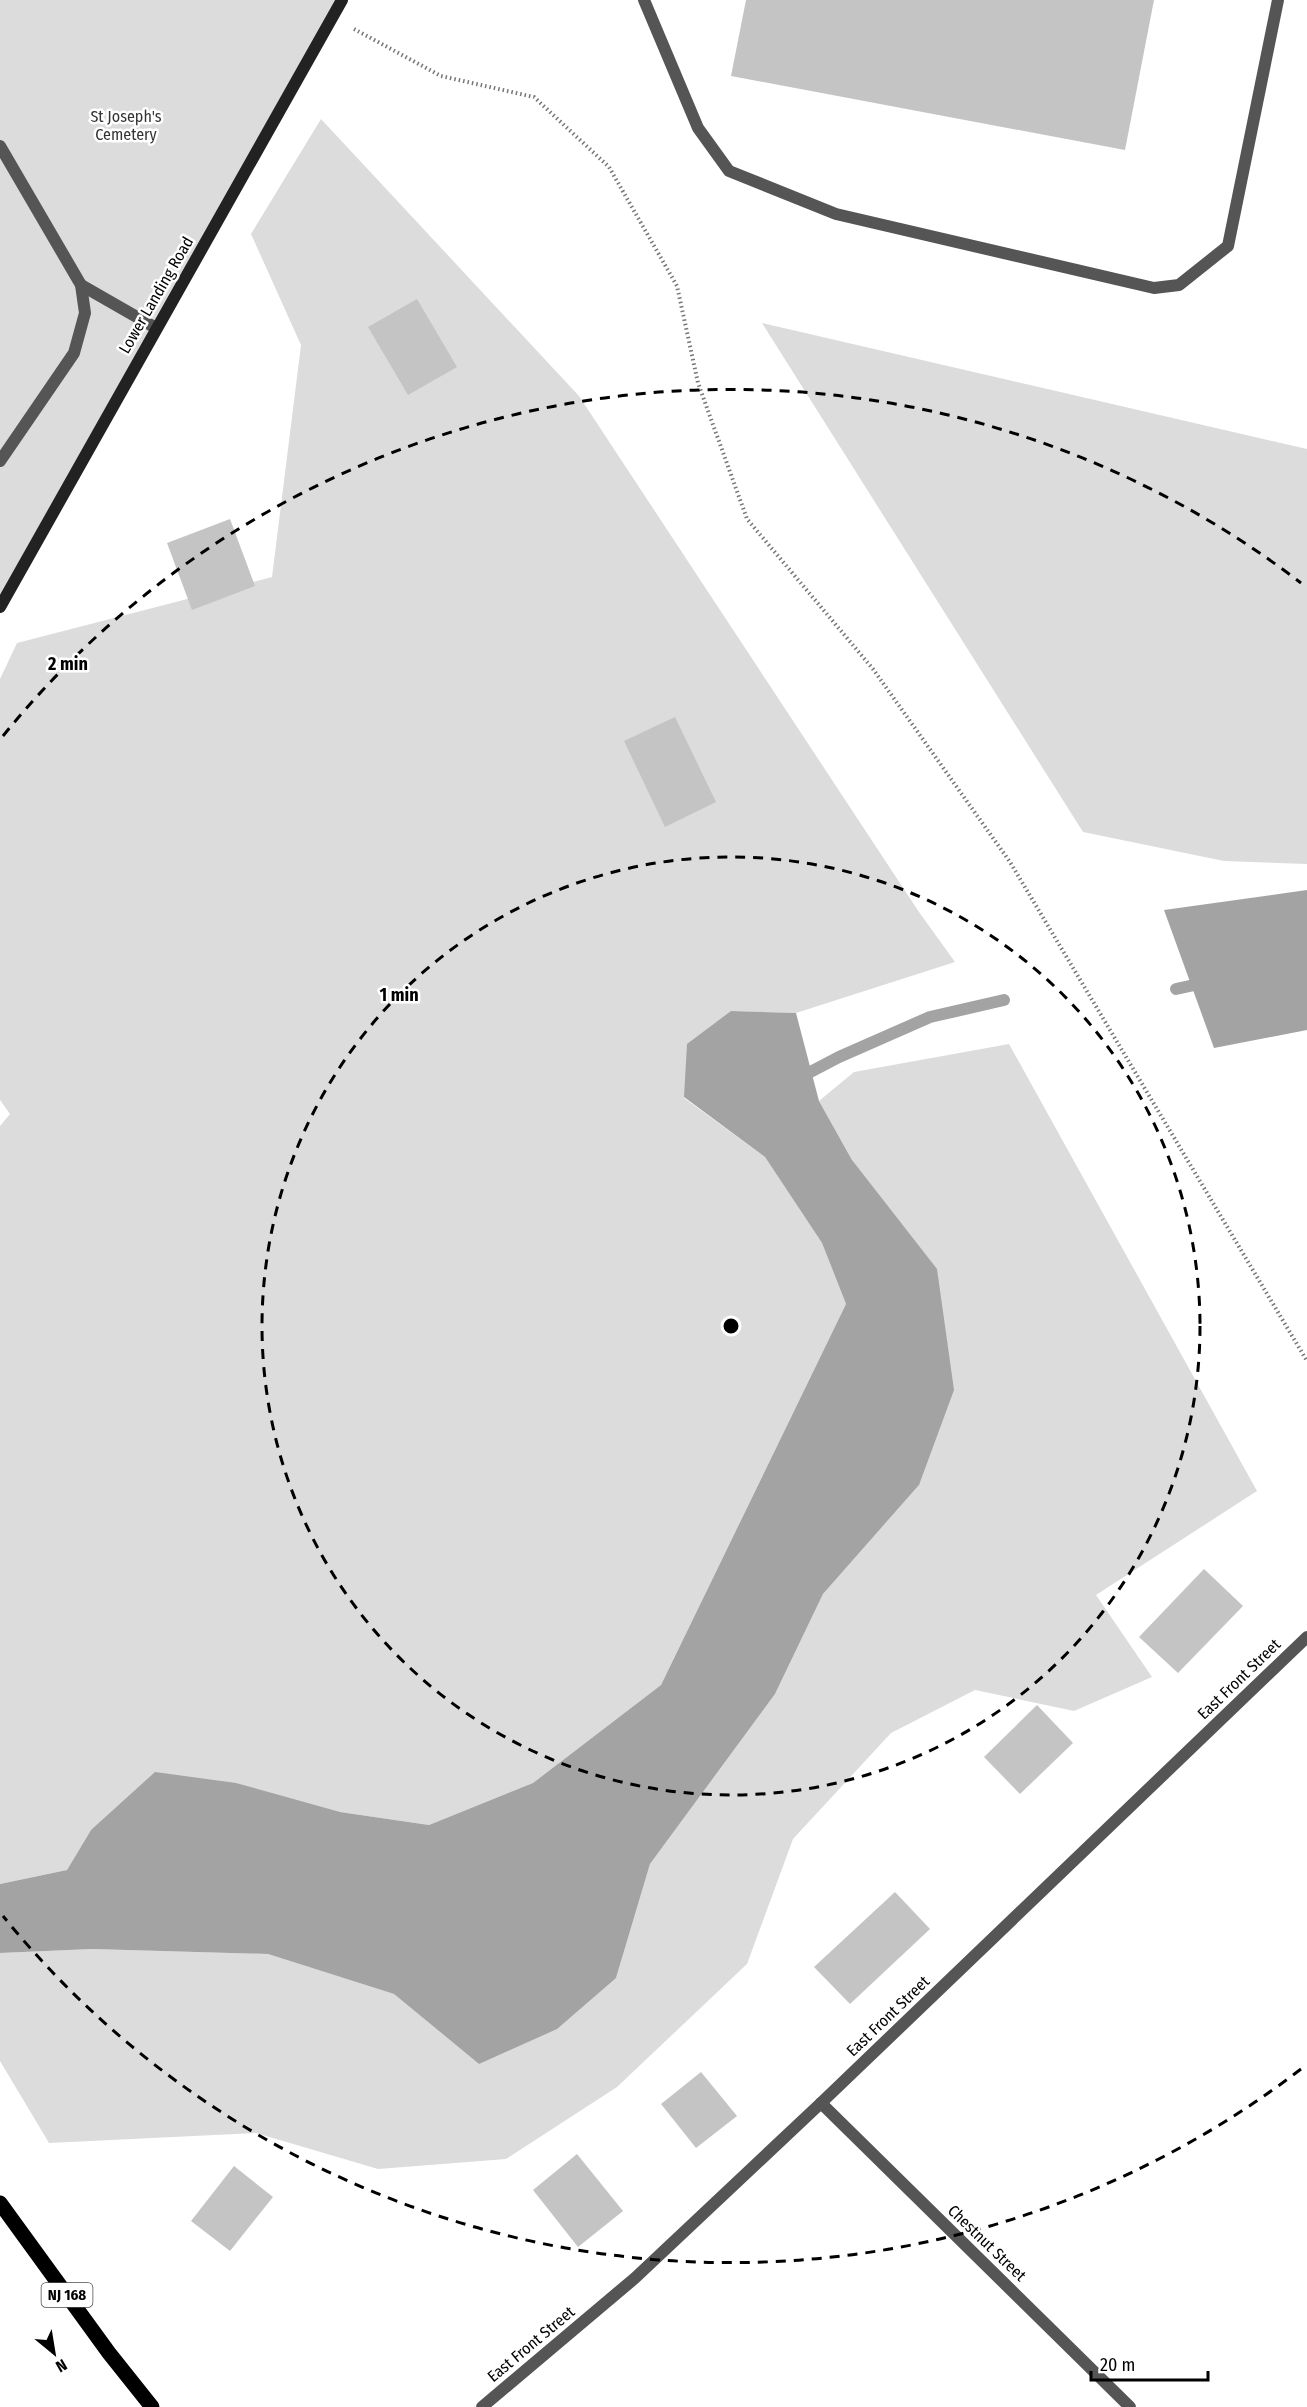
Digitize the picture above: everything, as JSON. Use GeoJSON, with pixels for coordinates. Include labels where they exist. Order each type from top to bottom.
{"type":"FeatureCollection","features":[{"type":"Feature","properties":{"kind":"main road","name":"Lower Landing Road"},"geometry":{"type":"LineString","coordinates":[[0,607],[342,0]]}},
{"type":"Feature","properties":{"kind":"main road","name":"NJ 168"},"geometry":{"type":"LineString","coordinates":[[0,2203],[109,2353],[152,2407]]}},
{"type":"Feature","properties":{"kind":"street"},"geometry":{"type":"LineString","coordinates":[[644,0],[698,128],[729,171],[836,214],[1154,288],[1179,285],[1228,246],[1278,0]]}},
{"type":"Feature","properties":{"kind":"street"},"geometry":{"type":"LineString","coordinates":[[0,146],[81,285],[85,313],[74,353],[0,461]]}},
{"type":"Feature","properties":{"kind":"street"},"geometry":{"type":"LineString","coordinates":[[81,285],[156,328]]}},
{"type":"Feature","properties":{"kind":"street","name":"East Front Street"},"geometry":{"type":"LineString","coordinates":[[482,2407],[635,2278],[1307,1637]]}},
{"type":"Feature","properties":{"kind":"street","name":"Chestnut Street"},"geometry":{"type":"LineString","coordinates":[[821,2103],[1130,2407]]}},
{"type":"Feature","properties":{"kind":"path"},"geometry":{"type":"LineString","coordinates":[[333,17],[441,76],[534,97],[609,167],[677,286],[698,383],[747,519],[873,669],[1010,862],[1307,1361]]}},
{"type":"Feature","properties":{"kind":"green space","name":"St Joseph's Cemetery"},"geometry":{"type":"Polygon","coordinates":[[[0,0],[342,0],[0,607],[0,0]]]}},
{"type":"Feature","properties":{"kind":"green space"},"geometry":{"type":"Polygon","coordinates":[[[321,119],[579,396],[919,912],[955,962],[796,1013],[731,1011],[684,1098],[765,1157],[822,1243],[846,1304],[661,1685],[533,1783],[429,1825],[340,1812],[91,1830],[67,1870],[0,1884],[0,1126],[10,1114],[0,1100],[0,679],[17,643],[272,577],[301,345],[251,234],[321,119]]]}},
{"type":"Feature","properties":{"kind":"green space"},"geometry":{"type":"Polygon","coordinates":[[[762,323],[1307,449],[1307,864],[1224,861],[1083,832],[762,323]]]}},
{"type":"Feature","properties":{"kind":"green space"},"geometry":{"type":"Polygon","coordinates":[[[1009,1044],[1257,1491],[1096,1595],[1152,1677],[1074,1711],[975,1690],[891,1733],[793,1839],[747,1964],[617,2087],[506,2159],[378,2169],[256,2133],[49,2143],[0,2061],[0,1953],[92,1949],[268,1954],[394,1994],[479,2064],[616,1978],[650,1864],[775,1694],[823,1594],[919,1485],[852,1160],[819,1101],[854,1072],[1009,1044]]]}},
{"type":"Feature","properties":{"kind":"shaded area"},"geometry":{"type":"Polygon","coordinates":[[[1307,890],[1307,1030],[1214,1048],[1164,910],[1307,890]]]}},
{"type":"Feature","properties":{"kind":"shaded area"},"geometry":{"type":"Polygon","coordinates":[[[731,1011],[796,1013],[819,1101],[852,1160],[937,1269],[954,1390],[919,1485],[823,1594],[775,1694],[650,1864],[616,1978],[557,2029],[479,2064],[394,1994],[268,1954],[92,1949],[0,1953],[0,1884],[67,1870],[91,1830],[155,1772],[236,1783],[340,1812],[429,1825],[533,1783],[661,1685],[846,1304],[822,1243],[765,1157],[684,1097],[687,1044],[731,1011]]]}},
{"type":"Feature","properties":{"kind":"building"},"geometry":{"type":"Polygon","coordinates":[[[746,0],[1154,0],[1125,150],[731,76],[746,0]]]}},
{"type":"Feature","properties":{"kind":"building"},"geometry":{"type":"Polygon","coordinates":[[[417,299],[457,367],[408,395],[368,327],[417,299]]]}},
{"type":"Feature","properties":{"kind":"building"},"geometry":{"type":"Polygon","coordinates":[[[230,519],[255,586],[192,610],[167,543],[230,519]]]}},
{"type":"Feature","properties":{"kind":"building"},"geometry":{"type":"Polygon","coordinates":[[[675,717],[716,802],[665,827],[624,741],[675,717]]]}},
{"type":"Feature","properties":{"kind":"building"},"geometry":{"type":"Polygon","coordinates":[[[1204,1569],[1243,1606],[1178,1673],[1139,1637],[1204,1569]]]}},
{"type":"Feature","properties":{"kind":"building"},"geometry":{"type":"Polygon","coordinates":[[[1037,1705],[1073,1743],[1020,1794],[984,1757],[1037,1705]]]}},
{"type":"Feature","properties":{"kind":"building"},"geometry":{"type":"Polygon","coordinates":[[[895,1892],[930,1929],[850,2004],[814,1967],[895,1892]]]}},
{"type":"Feature","properties":{"kind":"building"},"geometry":{"type":"Polygon","coordinates":[[[701,2072],[737,2116],[696,2148],[661,2104],[701,2072]]]}},
{"type":"Feature","properties":{"kind":"building"},"geometry":{"type":"Polygon","coordinates":[[[577,2154],[623,2211],[578,2247],[533,2190],[577,2154]]]}},
{"type":"Feature","properties":{"kind":"building"},"geometry":{"type":"Polygon","coordinates":[[[234,2166],[273,2197],[230,2251],[191,2221],[234,2166]]]}},
{"type":"Feature","properties":{"kind":"waterway"},"geometry":{"type":"LineString","coordinates":[[1176,989],[1208,982]]}},
{"type":"Feature","properties":{"kind":"waterway"},"geometry":{"type":"LineString","coordinates":[[797,1079],[839,1057],[930,1017],[1004,1000]]}}]}
